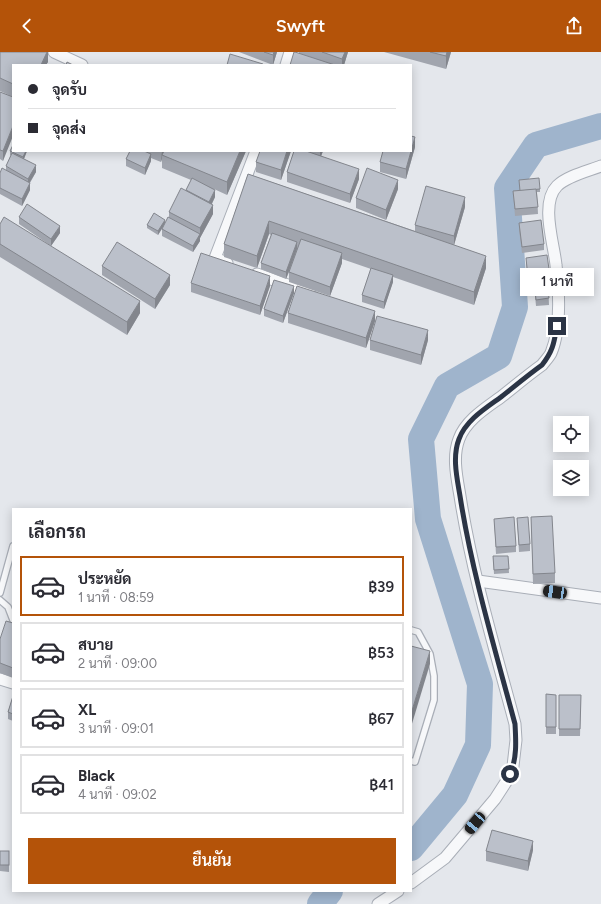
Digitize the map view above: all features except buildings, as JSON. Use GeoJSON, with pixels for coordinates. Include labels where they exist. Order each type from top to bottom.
{"type":"FeatureCollection","features":[{"type":"Feature","properties":{"kind":"street"},"geometry":{"type":"LineString","coordinates":[[54,52],[80,64]]}},
{"type":"Feature","properties":{"kind":"street"},"geometry":{"type":"LineString","coordinates":[[286,64],[290,52]]}},
{"type":"Feature","properties":{"kind":"street"},"geometry":{"type":"LineString","coordinates":[[256,152],[250,178],[214,258],[317,296]]}},
{"type":"Feature","properties":{"kind":"street"},"geometry":{"type":"LineString","coordinates":[[412,881],[445,858],[496,799],[513,766],[516,740],[515,724],[478,581],[463,514],[456,462],[458,440],[463,431],[474,418],[542,365],[551,354],[555,341],[559,311],[557,267],[548,210],[551,197],[556,187],[564,180],[601,166]]}},
{"type":"Feature","properties":{"kind":"street"},"geometry":{"type":"LineString","coordinates":[[478,581],[601,598]]}},
{"type":"Feature","properties":{"kind":"street"},"geometry":{"type":"LineString","coordinates":[[0,679],[12,683]]}},
{"type":"Feature","properties":{"kind":"street"},"geometry":{"type":"LineString","coordinates":[[378,904],[396,892]]}},
{"type":"Feature","properties":{"kind":"lane"},"geometry":{"type":"LineString","coordinates":[[0,593],[12,550]]}},
{"type":"Feature","properties":{"kind":"lane"},"geometry":{"type":"LineString","coordinates":[[0,600],[8,607],[12,617]]}},
{"type":"Feature","properties":{"kind":"lane"},"geometry":{"type":"LineString","coordinates":[[412,630],[418,632],[430,654],[434,676],[434,700],[415,762],[412,761]]}},
{"type":"Feature","properties":{"kind":"waterway"},"geometry":{"type":"LineString","coordinates":[[412,847],[455,795],[478,745],[480,684],[428,519],[421,439],[447,386],[499,356],[515,307],[507,188],[536,145],[601,126]]}},
{"type":"Feature","properties":{"kind":"waterway"},"geometry":{"type":"LineString","coordinates":[[320,904],[329,892]]}},
{"type":"Feature","properties":{"kind":"route"},"geometry":{"type":"LineString","coordinates":[[510,774],[513,766],[516,740],[515,724],[478,581],[463,514],[457,473],[456,451],[458,440],[463,431],[474,418],[542,365],[551,354],[557,326]]}}]}
